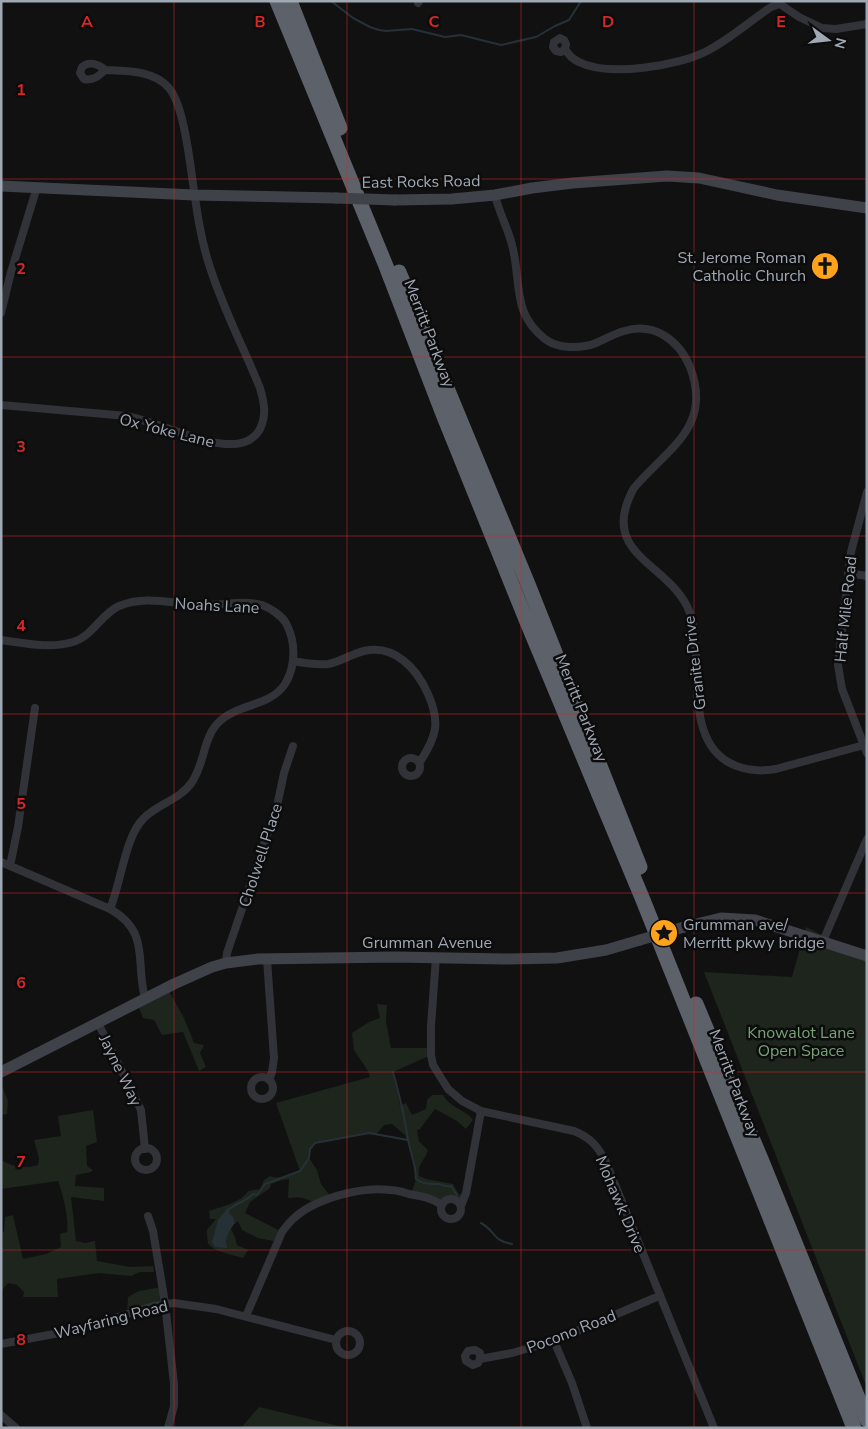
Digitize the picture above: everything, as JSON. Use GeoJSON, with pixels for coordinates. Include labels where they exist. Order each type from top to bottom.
{"type":"FeatureCollection","features":[{"type":"Feature","properties":{"kind":"highway","name":"Merritt Parkway"},"geometry":{"type":"LineString","coordinates":[[277,1],[572,731],[643,900],[854,1428]]}},
{"type":"Feature","properties":{"kind":"highway","name":"Merritt Parkway"},"geometry":{"type":"LineString","coordinates":[[290,1],[372,207],[535,602],[663,924],[867,1420]]}},
{"type":"Feature","properties":{"kind":"street"},"geometry":{"type":"LineString","coordinates":[[565,49],[579,63],[590,66],[640,68],[680,61],[707,51],[771,7],[780,3],[799,17],[822,28],[836,29],[867,24]]}},
{"type":"Feature","properties":{"kind":"street"},"geometry":{"type":"LineString","coordinates":[[105,70],[146,74],[164,83],[173,92],[186,136],[194,195]]}},
{"type":"Feature","properties":{"kind":"street","name":"East Rocks Road"},"geometry":{"type":"LineString","coordinates":[[1,186],[194,195],[394,200],[452,199],[615,179],[667,176],[688,177],[732,184],[777,195],[867,208]]}},
{"type":"Feature","properties":{"kind":"street"},"geometry":{"type":"LineString","coordinates":[[1,313],[11,272],[37,187]]}},
{"type":"Feature","properties":{"kind":"street","name":"Ox Yoke Lane"},"geometry":{"type":"LineString","coordinates":[[1,405],[127,416],[217,443],[240,444],[256,436],[264,416],[264,400],[219,293],[208,260],[194,195]]}},
{"type":"Feature","properties":{"kind":"street","name":"Granite Drive"},"geometry":{"type":"LineString","coordinates":[[495,195],[512,244],[522,311],[531,326],[539,334],[555,344],[580,347],[594,344],[622,331],[638,328],[649,330],[659,333],[674,342],[680,348],[690,368],[696,399],[692,423],[682,437],[634,488],[628,498],[624,529],[632,548],[673,586],[690,612],[694,635],[701,720],[708,741],[719,755],[726,760],[746,770],[761,771],[853,750],[865,749]]}},
{"type":"Feature","properties":{"kind":"street","name":"Half Mile Road"},"geometry":{"type":"LineString","coordinates":[[865,749],[842,689],[838,675],[838,656],[850,552],[867,492]]}},
{"type":"Feature","properties":{"kind":"street"},"geometry":{"type":"LineString","coordinates":[[848,573],[867,576]]}},
{"type":"Feature","properties":{"kind":"street","name":"Noahs Lane"},"geometry":{"type":"LineString","coordinates":[[1,640],[54,645],[72,643],[88,634],[110,612],[120,605],[147,600],[206,605],[253,604],[264,606],[284,620],[290,634],[293,661],[285,684],[275,695],[234,712],[221,720],[212,729],[198,773],[191,784],[145,817],[138,825],[130,841],[116,896],[110,909]]}},
{"type":"Feature","properties":{"kind":"street"},"geometry":{"type":"LineString","coordinates":[[293,661],[326,664],[363,651],[374,650],[388,652],[403,659],[416,672],[423,683],[430,697],[436,720],[434,736],[420,762]]}},
{"type":"Feature","properties":{"kind":"street"},"geometry":{"type":"LineString","coordinates":[[10,866],[18,827],[35,708]]}},
{"type":"Feature","properties":{"kind":"street","name":"Cholwell Place"},"geometry":{"type":"LineString","coordinates":[[226,963],[227,953],[277,806],[284,773],[293,746]]}},
{"type":"Feature","properties":{"kind":"street"},"geometry":{"type":"LineString","coordinates":[[823,941],[867,839]]}},
{"type":"Feature","properties":{"kind":"street"},"geometry":{"type":"LineString","coordinates":[[1,862],[110,909],[124,918],[136,934],[146,998]]}},
{"type":"Feature","properties":{"kind":"street","name":"Grumman Avenue"},"geometry":{"type":"LineString","coordinates":[[1,1072],[146,998],[212,967],[226,963],[267,959],[557,958],[606,950],[710,920],[743,918],[770,924],[867,956]]}},
{"type":"Feature","properties":{"kind":"street","name":"Mohawk Drive"},"geometry":{"type":"LineString","coordinates":[[436,957],[430,1042],[433,1065],[448,1089],[462,1101],[482,1111],[574,1131],[584,1135],[596,1144],[714,1428]]}},
{"type":"Feature","properties":{"kind":"street"},"geometry":{"type":"LineString","coordinates":[[267,959],[274,1058],[269,1080]]}},
{"type":"Feature","properties":{"kind":"street","name":"Jayne Way"},"geometry":{"type":"LineString","coordinates":[[98,1023],[141,1110],[145,1148]]}},
{"type":"Feature","properties":{"kind":"street"},"geometry":{"type":"LineString","coordinates":[[460,1206],[456,1200],[450,1199],[443,1202],[443,1215],[452,1219],[460,1213],[460,1206],[466,1193],[482,1111]]}},
{"type":"Feature","properties":{"kind":"street"},"geometry":{"type":"LineString","coordinates":[[246,1316],[282,1232],[291,1220],[302,1212],[332,1198],[375,1189],[430,1198],[442,1205]]}},
{"type":"Feature","properties":{"kind":"street"},"geometry":{"type":"LineString","coordinates":[[148,1216],[153,1231],[165,1303],[174,1390],[174,1406],[168,1428]]}},
{"type":"Feature","properties":{"kind":"street","name":"Pocono Road"},"geometry":{"type":"LineString","coordinates":[[480,1359],[512,1353],[554,1341],[659,1296]]}},
{"type":"Feature","properties":{"kind":"street","name":"Wayfaring Road"},"geometry":{"type":"LineString","coordinates":[[1,1344],[75,1330],[165,1303],[185,1303],[202,1306],[336,1340]]}},
{"type":"Feature","properties":{"kind":"street"},"geometry":{"type":"LineString","coordinates":[[554,1341],[588,1428]]}},
{"type":"Feature","properties":{"kind":"street"},"geometry":{"type":"LineString","coordinates":[[1,1415],[16,1428]]}},
{"type":"Feature","properties":{"kind":"green space","name":"Knowalot Lane Open Space"},"geometry":{"type":"Polygon","coordinates":[[[806,927],[867,956],[867,1388],[704,972],[792,977],[806,927]]]}},
{"type":"Feature","properties":{"kind":"green space"},"geometry":{"type":"Polygon","coordinates":[[[169,991],[184,1018],[194,1043],[204,1045],[200,1053],[206,1067],[199,1071],[183,1032],[162,1035],[154,1020],[143,1018],[137,1003],[169,991]]]}},
{"type":"Feature","properties":{"kind":"green space"},"geometry":{"type":"Polygon","coordinates":[[[377,1004],[387,1005],[386,1021],[391,1048],[431,1048],[431,1055],[393,1072],[400,1106],[406,1103],[412,1115],[426,1109],[427,1100],[432,1095],[443,1095],[450,1103],[473,1120],[466,1129],[457,1121],[435,1109],[420,1129],[417,1130],[419,1141],[428,1150],[420,1165],[419,1176],[453,1184],[459,1195],[466,1193],[459,1203],[453,1199],[443,1202],[411,1194],[416,1179],[413,1157],[405,1135],[392,1124],[384,1125],[376,1135],[369,1133],[312,1145],[309,1158],[317,1170],[321,1184],[332,1198],[315,1205],[306,1199],[288,1198],[289,1179],[271,1184],[270,1188],[250,1202],[245,1213],[282,1232],[278,1242],[258,1238],[242,1230],[238,1221],[231,1229],[237,1245],[248,1250],[243,1258],[214,1249],[208,1243],[207,1230],[216,1219],[210,1219],[209,1211],[236,1201],[248,1191],[260,1189],[264,1180],[270,1176],[278,1178],[300,1171],[276,1103],[370,1077],[354,1050],[352,1033],[369,1022],[380,1018],[377,1004]]]}},
{"type":"Feature","properties":{"kind":"green space"},"geometry":{"type":"Polygon","coordinates":[[[1,1083],[8,1101],[7,1114],[1,1115],[1,1083]]]}},
{"type":"Feature","properties":{"kind":"green space"},"geometry":{"type":"Polygon","coordinates":[[[93,1110],[97,1142],[86,1146],[87,1166],[93,1170],[76,1175],[75,1186],[104,1188],[104,1201],[71,1197],[76,1241],[85,1243],[95,1241],[97,1261],[130,1267],[153,1266],[154,1272],[140,1272],[131,1276],[99,1273],[57,1279],[58,1297],[23,1297],[24,1292],[17,1285],[8,1283],[1,1294],[1,1234],[4,1231],[5,1217],[13,1215],[23,1259],[46,1254],[61,1247],[60,1234],[67,1232],[67,1220],[58,1181],[1,1189],[1,1160],[19,1167],[38,1165],[39,1158],[34,1140],[61,1136],[58,1116],[93,1110]]]}},
{"type":"Feature","properties":{"kind":"green space"},"geometry":{"type":"Polygon","coordinates":[[[162,1287],[165,1303],[127,1315],[128,1297],[139,1291],[162,1287]]]}},
{"type":"Feature","properties":{"kind":"green space"},"geometry":{"type":"Polygon","coordinates":[[[259,1407],[343,1427],[241,1428],[259,1407]]]}},
{"type":"Feature","properties":{"kind":"shaded area"},"geometry":{"type":"Polygon","coordinates":[[[229,1207],[229,1213],[235,1223],[227,1236],[227,1248],[215,1247],[212,1242],[218,1220],[229,1207]]]}},
{"type":"Feature","properties":{"kind":"waterway"},"geometry":{"type":"LineString","coordinates":[[331,1],[353,18],[379,30],[412,29],[445,37],[461,35],[501,45],[536,37],[569,20],[581,1]]}},
{"type":"Feature","properties":{"kind":"waterway"},"geometry":{"type":"LineString","coordinates":[[393,1072],[408,1140]]}},
{"type":"Feature","properties":{"kind":"waterway"},"geometry":{"type":"LineString","coordinates":[[228,1210],[253,1194],[257,1195],[265,1184],[300,1171],[309,1158],[310,1149],[315,1143],[369,1133],[408,1140],[416,1179],[424,1183],[451,1186],[457,1195]]}},
{"type":"Feature","properties":{"kind":"waterway"},"geometry":{"type":"LineString","coordinates":[[481,1223],[497,1238],[512,1244]]}},
{"type":"Feature","properties":{"kind":"place","name":"St. Jerome Roman Catholic Church"},"geometry":{"type":"Point","coordinates":[825,266]}},
{"type":"Feature","properties":{"kind":"place","name":"Grumman ave/ Merritt pkwy bridge"},"geometry":{"type":"Point","coordinates":[664,933]}}]}
